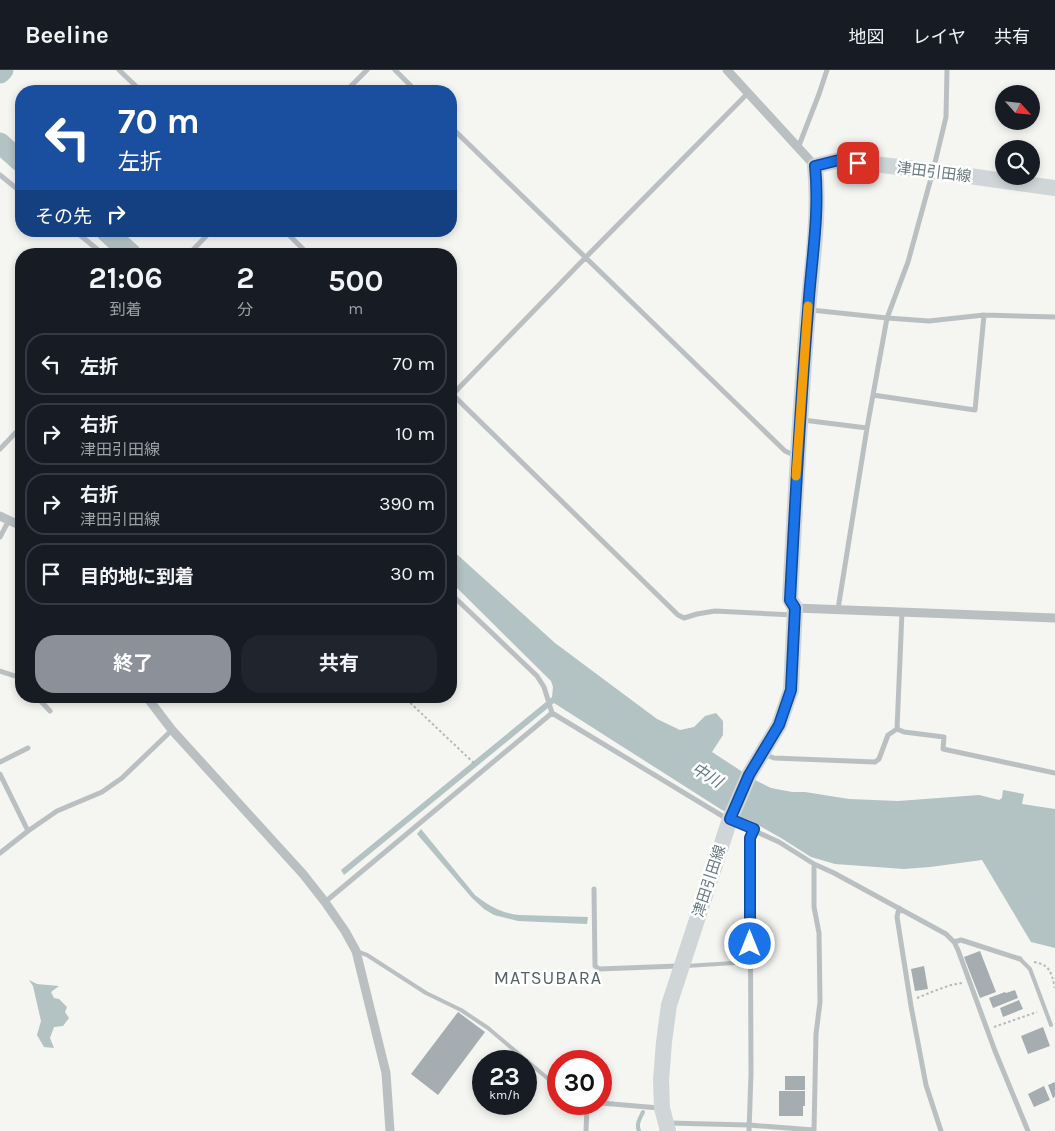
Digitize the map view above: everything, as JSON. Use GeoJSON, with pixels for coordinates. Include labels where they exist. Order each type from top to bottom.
{"type":"FeatureCollection","features":[{"type":"Feature","properties":{"kind":"main road","name":"津田引田線"},"geometry":{"type":"LineString","coordinates":[[665,1121],[662,1080],[669,1005],[731,817],[749,775],[779,725],[791,690],[794,611],[790,600],[797,457],[817,219],[815,166],[839,160],[1055,188]]}},
{"type":"Feature","properties":{"kind":"street"},"geometry":{"type":"LineString","coordinates":[[119,70],[135,85]]}},
{"type":"Feature","properties":{"kind":"street"},"geometry":{"type":"LineString","coordinates":[[352,85],[366,70]]}},
{"type":"Feature","properties":{"kind":"street"},"geometry":{"type":"LineString","coordinates":[[395,70],[410,85]]}},
{"type":"Feature","properties":{"kind":"street"},"geometry":{"type":"LineString","coordinates":[[727,70],[815,166]]}},
{"type":"Feature","properties":{"kind":"street"},"geometry":{"type":"LineString","coordinates":[[798,148],[820,94],[827,70]]}},
{"type":"Feature","properties":{"kind":"street"},"geometry":{"type":"LineString","coordinates":[[838,610],[867,428],[887,318],[908,262],[934,171],[946,117],[947,70]]}},
{"type":"Feature","properties":{"kind":"street"},"geometry":{"type":"LineString","coordinates":[[457,389],[748,93]]}},
{"type":"Feature","properties":{"kind":"street"},"geometry":{"type":"LineString","coordinates":[[457,133],[785,451],[797,457]]}},
{"type":"Feature","properties":{"kind":"street"},"geometry":{"type":"LineString","coordinates":[[0,175],[15,187]]}},
{"type":"Feature","properties":{"kind":"street"},"geometry":{"type":"LineString","coordinates":[[83,237],[96,248]]}},
{"type":"Feature","properties":{"kind":"street"},"geometry":{"type":"LineString","coordinates":[[195,248],[205,237]]}},
{"type":"Feature","properties":{"kind":"street"},"geometry":{"type":"LineString","coordinates":[[291,237],[302,248]]}},
{"type":"Feature","properties":{"kind":"street"},"geometry":{"type":"LineString","coordinates":[[808,310],[929,321],[984,316],[1055,317]]}},
{"type":"Feature","properties":{"kind":"street"},"geometry":{"type":"LineString","coordinates":[[873,395],[975,410],[984,316]]}},
{"type":"Feature","properties":{"kind":"street"},"geometry":{"type":"LineString","coordinates":[[457,399],[678,615],[684,618],[715,611],[838,610],[1055,618]]}},
{"type":"Feature","properties":{"kind":"street"},"geometry":{"type":"LineString","coordinates":[[801,419],[867,428]]}},
{"type":"Feature","properties":{"kind":"street"},"geometry":{"type":"LineString","coordinates":[[0,449],[15,434]]}},
{"type":"Feature","properties":{"kind":"street"},"geometry":{"type":"LineString","coordinates":[[0,516],[15,523]]}},
{"type":"Feature","properties":{"kind":"street"},"geometry":{"type":"LineString","coordinates":[[0,537],[9,520]]}},
{"type":"Feature","properties":{"kind":"street"},"geometry":{"type":"LineString","coordinates":[[457,600],[537,676],[544,687],[552,713],[724,817],[731,817],[779,842],[814,864],[946,934],[954,942],[958,950],[1028,1131]]}},
{"type":"Feature","properties":{"kind":"street"},"geometry":{"type":"LineString","coordinates":[[896,729],[902,612]]}},
{"type":"Feature","properties":{"kind":"street"},"geometry":{"type":"LineString","coordinates":[[0,670],[15,675]]}},
{"type":"Feature","properties":{"kind":"street"},"geometry":{"type":"LineString","coordinates":[[43,703],[50,710]]}},
{"type":"Feature","properties":{"kind":"street"},"geometry":{"type":"LineString","coordinates":[[154,703],[172,730],[303,874],[326,902],[345,931],[356,951],[386,1073],[390,1131]]}},
{"type":"Feature","properties":{"kind":"street"},"geometry":{"type":"LineString","coordinates":[[326,902],[552,713]]}},
{"type":"Feature","properties":{"kind":"street"},"geometry":{"type":"LineString","coordinates":[[761,753],[774,758],[875,762],[879,758],[888,735],[896,729]]}},
{"type":"Feature","properties":{"kind":"street"},"geometry":{"type":"LineString","coordinates":[[896,729],[904,732],[944,737],[943,749],[1055,774]]}},
{"type":"Feature","properties":{"kind":"street"},"geometry":{"type":"LineString","coordinates":[[0,853],[57,811],[109,788],[172,730]]}},
{"type":"Feature","properties":{"kind":"street"},"geometry":{"type":"LineString","coordinates":[[0,762],[28,748]]}},
{"type":"Feature","properties":{"kind":"street"},"geometry":{"type":"LineString","coordinates":[[0,774],[28,831]]}},
{"type":"Feature","properties":{"kind":"street"},"geometry":{"type":"LineString","coordinates":[[749,1128],[751,1074],[750,838],[754,829]]}},
{"type":"Feature","properties":{"kind":"street"},"geometry":{"type":"LineString","coordinates":[[612,1106],[665,1121],[749,1128],[814,1130],[816,1034],[820,1002],[819,933],[814,907],[814,864]]}},
{"type":"Feature","properties":{"kind":"street"},"geometry":{"type":"LineString","coordinates":[[594,889],[595,966],[599,969],[681,966]]}},
{"type":"Feature","properties":{"kind":"street"},"geometry":{"type":"LineString","coordinates":[[898,908],[897,917],[910,1000],[926,1085],[941,1131]]}},
{"type":"Feature","properties":{"kind":"street"},"geometry":{"type":"LineString","coordinates":[[954,942],[961,940],[1020,959]]}},
{"type":"Feature","properties":{"kind":"street"},"geometry":{"type":"LineString","coordinates":[[586,1131],[587,1115]]}},
{"type":"Feature","properties":{"kind":"lane"},"geometry":{"type":"LineString","coordinates":[[356,951],[367,955],[426,993],[461,1010],[488,1028],[547,1078]]}},
{"type":"Feature","properties":{"kind":"lane"},"geometry":{"type":"LineString","coordinates":[[1020,959],[1030,969],[1051,1024]]}},
{"type":"Feature","properties":{"kind":"lane"},"geometry":{"type":"LineString","coordinates":[[681,966],[750,962]]}},
{"type":"Feature","properties":{"kind":"path"},"geometry":{"type":"LineString","coordinates":[[410,703],[482,771]]}},
{"type":"Feature","properties":{"kind":"path"},"geometry":{"type":"LineString","coordinates":[[1020,959],[1047,967],[1055,988]]}},
{"type":"Feature","properties":{"kind":"path"},"geometry":{"type":"LineString","coordinates":[[910,1000],[951,985],[970,982]]}},
{"type":"Feature","properties":{"kind":"path"},"geometry":{"type":"LineString","coordinates":[[988,1030],[1044,1009]]}},
{"type":"Feature","properties":{"kind":"water"},"geometry":{"type":"Polygon","coordinates":[[[457,554],[555,643],[657,719],[680,730],[694,727],[705,716],[716,713],[723,721],[723,735],[712,752],[755,780],[771,788],[849,799],[898,801],[979,795],[999,800],[1002,798],[1003,790],[1024,794],[1022,804],[1055,809],[1055,948],[1031,942],[982,860],[904,869],[835,864],[811,857],[751,821],[722,810],[554,703],[344,875],[341,870],[552,697],[553,687],[551,681],[457,588],[457,554]]]}},
{"type":"Feature","properties":{"kind":"water"},"geometry":{"type":"Polygon","coordinates":[[[421,829],[475,895],[490,906],[506,913],[519,915],[588,917],[587,924],[518,921],[494,915],[472,898],[417,834],[421,829]]]}},
{"type":"Feature","properties":{"kind":"water"},"geometry":{"type":"Polygon","coordinates":[[[29,980],[37,984],[59,986],[51,992],[54,998],[59,999],[67,1007],[65,1012],[69,1018],[63,1026],[54,1027],[50,1038],[54,1048],[44,1047],[37,1035],[41,1021],[33,986],[29,980]]]}},
{"type":"Feature","properties":{"kind":"building"},"geometry":{"type":"Polygon","coordinates":[[[980,951],[996,992],[980,998],[964,957],[980,951]]]}},
{"type":"Feature","properties":{"kind":"building"},"geometry":{"type":"Polygon","coordinates":[[[924,966],[928,989],[915,991],[911,969],[924,966]]]}},
{"type":"Feature","properties":{"kind":"building"},"geometry":{"type":"Polygon","coordinates":[[[1015,990],[1018,998],[993,1008],[989,998],[1015,990]]]}},
{"type":"Feature","properties":{"kind":"building"},"geometry":{"type":"Polygon","coordinates":[[[1019,1000],[1023,1009],[1003,1017],[1000,1008],[1019,1000]]]}},
{"type":"Feature","properties":{"kind":"building"},"geometry":{"type":"Polygon","coordinates":[[[458,1012],[485,1032],[438,1095],[411,1074],[458,1012]]]}},
{"type":"Feature","properties":{"kind":"building"},"geometry":{"type":"Polygon","coordinates":[[[1043,1027],[1050,1046],[1028,1054],[1021,1036],[1043,1027]]]}},
{"type":"Feature","properties":{"kind":"building"},"geometry":{"type":"Polygon","coordinates":[[[785,1076],[805,1076],[805,1090],[785,1090],[785,1076]]]}},
{"type":"Feature","properties":{"kind":"building"},"geometry":{"type":"Polygon","coordinates":[[[1055,1082],[1055,1097],[1053,1098],[1048,1085],[1055,1082]]]}},
{"type":"Feature","properties":{"kind":"building"},"geometry":{"type":"Polygon","coordinates":[[[1044,1086],[1050,1100],[1034,1107],[1028,1094],[1044,1086]]]}},
{"type":"Feature","properties":{"kind":"building"},"geometry":{"type":"Polygon","coordinates":[[[779,1091],[805,1091],[803,1116],[779,1116],[779,1091]]]}},
{"type":"Feature","properties":{"kind":"waterway"},"geometry":{"type":"LineString","coordinates":[[0,73],[3,70]]}},
{"type":"Feature","properties":{"kind":"waterway","name":"中川"},"geometry":{"type":"LineString","coordinates":[[0,143],[15,157]]}},
{"type":"Feature","properties":{"kind":"waterway","name":"中川"},"geometry":{"type":"LineString","coordinates":[[113,237],[124,248]]}},
{"type":"Feature","properties":{"kind":"waterway"},"geometry":{"type":"LineString","coordinates":[[639,1131],[638,1123],[643,1112]]}},
{"type":"Feature","properties":{"kind":"slow traffic"},"geometry":{"type":"LineString","coordinates":[[796,476],[808,306]]}},
{"type":"Feature","properties":{"kind":"district","name":"MATSUBARA"},"geometry":{"type":"Point","coordinates":[548,978]}},
{"type":"Feature","properties":{"kind":"route"},"geometry":{"type":"LineString","coordinates":[[750,944],[750,838],[754,829],[730,819],[749,775],[779,725],[791,690],[795,608],[790,600],[797,457],[817,219],[815,166],[839,160],[858,163]]}}]}
